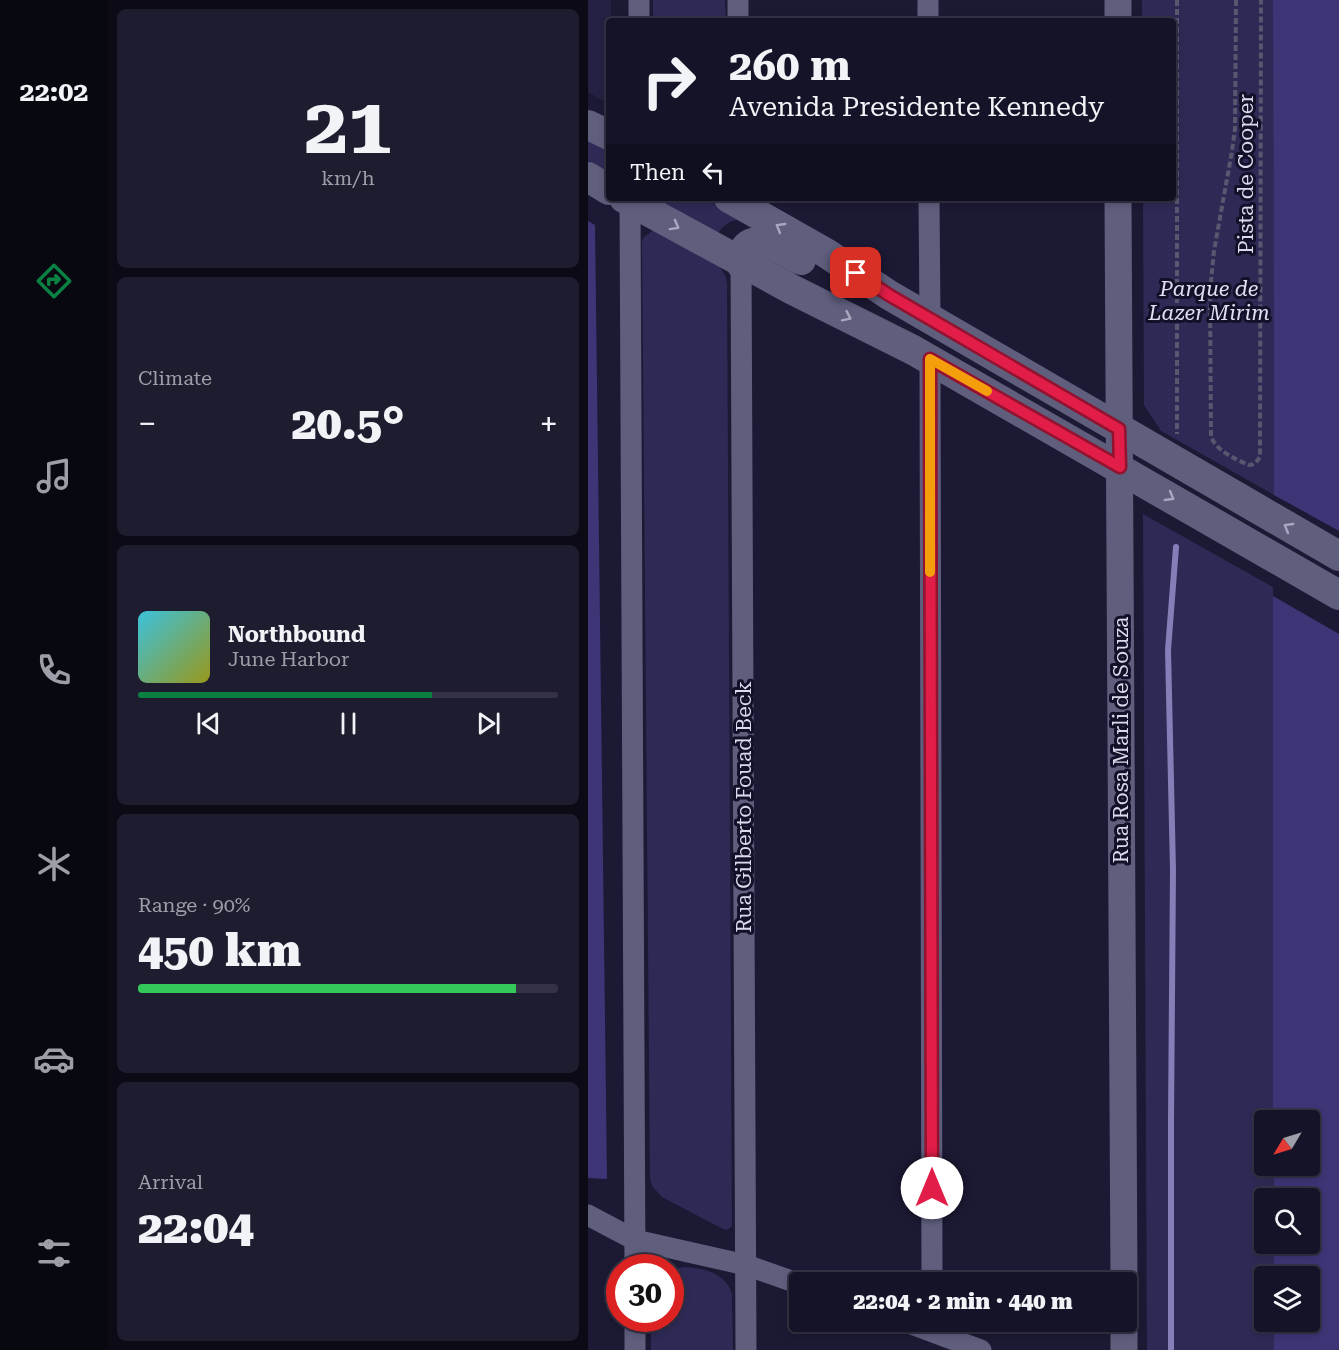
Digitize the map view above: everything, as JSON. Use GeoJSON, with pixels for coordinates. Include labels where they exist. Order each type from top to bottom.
{"type":"FeatureCollection","features":[{"type":"Feature","properties":{"kind":"main road"},"geometry":{"type":"LineString","coordinates":[[588,125],[606,134]]}},
{"type":"Feature","properties":{"kind":"main road"},"geometry":{"type":"LineString","coordinates":[[588,177],[606,187]]}},
{"type":"Feature","properties":{"kind":"main road"},"geometry":{"type":"LineString","coordinates":[[630,201],[741,264],[930,359],[1339,595]]}},
{"type":"Feature","properties":{"kind":"main road"},"geometry":{"type":"LineString","coordinates":[[738,201],[826,253],[889,295],[1339,556]]}},
{"type":"Feature","properties":{"kind":"main road"},"geometry":{"type":"LineString","coordinates":[[741,264],[745,249],[758,241],[765,242],[821,270],[856,273]]}},
{"type":"Feature","properties":{"kind":"street"},"geometry":{"type":"LineString","coordinates":[[639,0],[639,18]]}},
{"type":"Feature","properties":{"kind":"street"},"geometry":{"type":"LineString","coordinates":[[738,0],[738,18]]}},
{"type":"Feature","properties":{"kind":"street"},"geometry":{"type":"LineString","coordinates":[[928,0],[928,18]]}},
{"type":"Feature","properties":{"kind":"street"},"geometry":{"type":"LineString","coordinates":[[1118,0],[1118,18]]}},
{"type":"Feature","properties":{"kind":"street"},"geometry":{"type":"LineString","coordinates":[[621,201],[635,1254]]}},
{"type":"Feature","properties":{"kind":"street"},"geometry":{"type":"LineString","coordinates":[[929,201],[930,319]]}},
{"type":"Feature","properties":{"kind":"street","name":"Rua Rosa Marli de Souza"},"geometry":{"type":"LineString","coordinates":[[1118,201],[1124,1272]]}},
{"type":"Feature","properties":{"kind":"street","name":"Rua Gilberto Fouad Beck"},"geometry":{"type":"LineString","coordinates":[[741,264],[746,1350]]}},
{"type":"Feature","properties":{"kind":"street"},"geometry":{"type":"LineString","coordinates":[[930,359],[932,1272]]}},
{"type":"Feature","properties":{"kind":"street"},"geometry":{"type":"LineString","coordinates":[[588,1215],[635,1240],[746,1265],[789,1280]]}},
{"type":"Feature","properties":{"kind":"street"},"geometry":{"type":"LineString","coordinates":[[635,1332],[635,1350]]}},
{"type":"Feature","properties":{"kind":"street"},"geometry":{"type":"LineString","coordinates":[[1124,1332],[1124,1350]]}},
{"type":"Feature","properties":{"kind":"street"},"geometry":{"type":"LineString","coordinates":[[933,1334],[981,1350]]}},
{"type":"Feature","properties":{"kind":"path"},"geometry":{"type":"LineString","coordinates":[[1177,0],[1177,463]]}},
{"type":"Feature","properties":{"kind":"path","name":"Pista de Cooper"},"geometry":{"type":"LineString","coordinates":[[1236,0],[1235,129],[1214,251],[1210,291],[1211,437],[1219,448],[1249,465],[1253,465],[1260,457],[1261,0]]}},
{"type":"Feature","properties":{"kind":"shaded area"},"geometry":{"type":"Polygon","coordinates":[[[588,0],[611,0],[611,18],[606,18],[606,99],[601,100],[588,92],[588,0]]]}},
{"type":"Feature","properties":{"kind":"shaded area"},"geometry":{"type":"Polygon","coordinates":[[[1273,0],[1339,0],[1339,531],[1274,495],[1273,0]]]}},
{"type":"Feature","properties":{"kind":"shaded area"},"geometry":{"type":"Polygon","coordinates":[[[588,221],[595,225],[607,1179],[588,1178],[588,221]]]}},
{"type":"Feature","properties":{"kind":"shaded area"},"geometry":{"type":"Polygon","coordinates":[[[1273,596],[1339,634],[1339,1350],[1274,1350],[1274,1332],[1320,1332],[1320,1266],[1274,1266],[1274,1254],[1320,1254],[1320,1188],[1274,1188],[1274,1176],[1320,1176],[1320,1110],[1273,1110],[1273,596]]]}},
{"type":"Feature","properties":{"kind":"green space"},"geometry":{"type":"Polygon","coordinates":[[[653,0],[725,0],[726,18],[653,18],[653,0]]]}},
{"type":"Feature","properties":{"kind":"green space","name":"Parque de Lazer Mirim"},"geometry":{"type":"Polygon","coordinates":[[[1142,0],[1273,0],[1274,495],[1161,431],[1144,405],[1143,201],[1176,201],[1176,18],[1142,18],[1142,0]]]}},
{"type":"Feature","properties":{"kind":"green space"},"geometry":{"type":"Polygon","coordinates":[[[588,137],[606,146],[606,175],[588,165],[588,137]]]}},
{"type":"Feature","properties":{"kind":"green space"},"geometry":{"type":"Polygon","coordinates":[[[652,201],[709,201],[798,250],[739,220],[726,224],[717,235],[652,201]]]}},
{"type":"Feature","properties":{"kind":"green space"},"geometry":{"type":"Polygon","coordinates":[[[652,231],[720,267],[727,284],[732,1226],[727,1230],[662,1197],[652,1186],[650,1178],[642,243],[643,238],[652,231]]]}},
{"type":"Feature","properties":{"kind":"green space"},"geometry":{"type":"Polygon","coordinates":[[[1143,514],[1273,587],[1273,1110],[1254,1110],[1254,1176],[1274,1176],[1274,1188],[1254,1188],[1254,1254],[1274,1254],[1274,1266],[1254,1266],[1254,1332],[1274,1332],[1274,1350],[1147,1350],[1143,514]]]}},
{"type":"Feature","properties":{"kind":"green space"},"geometry":{"type":"Polygon","coordinates":[[[684,1267],[713,1273],[725,1281],[732,1294],[733,1350],[651,1350],[651,1332],[684,1332],[684,1267]]]}},
{"type":"Feature","properties":{"kind":"waterway"},"geometry":{"type":"LineString","coordinates":[[1171,1350],[1173,870],[1168,650],[1176,547]]}},
{"type":"Feature","properties":{"kind":"slow traffic"},"geometry":{"type":"LineString","coordinates":[[930,572],[930,359],[987,391]]}},
{"type":"Feature","properties":{"kind":"route"},"geometry":{"type":"LineString","coordinates":[[856,273],[889,295],[1119,429],[1120,467],[930,359],[932,1188]]}}]}
